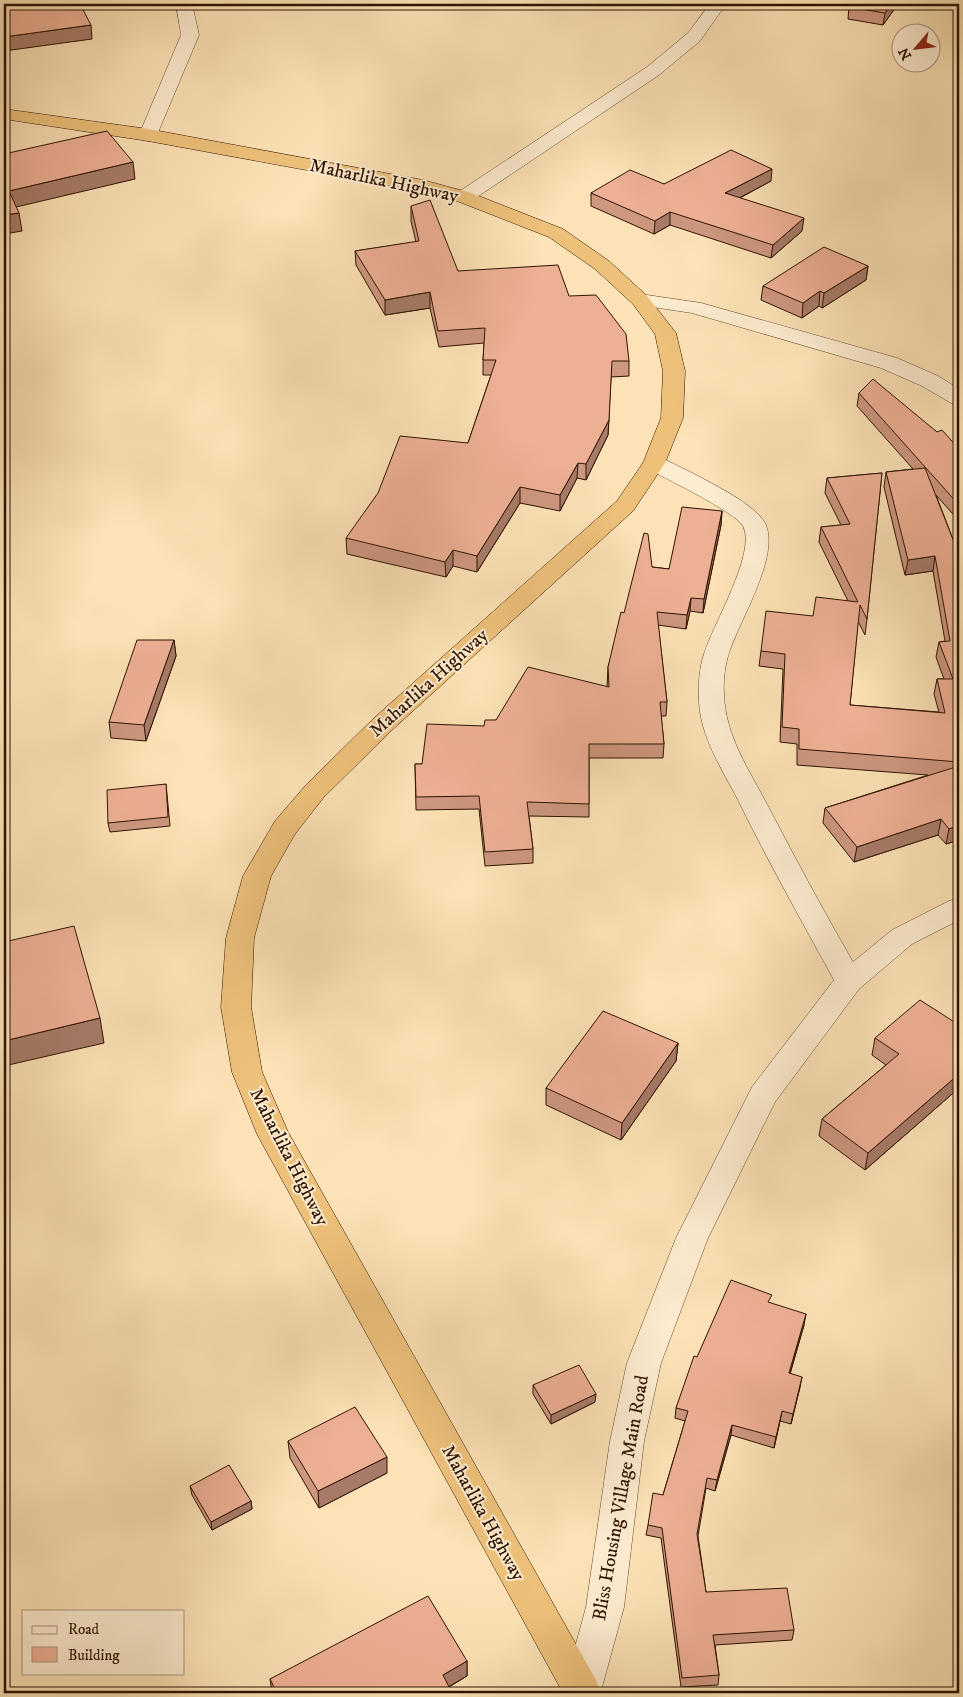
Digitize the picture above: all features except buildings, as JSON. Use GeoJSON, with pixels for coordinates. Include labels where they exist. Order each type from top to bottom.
{"type":"FeatureCollection","features":[{"type":"Feature","properties":{"kind":"highway","name":"Maharlika Highway"},"geometry":{"type":"LineString","coordinates":[[4,114],[148,135],[423,186],[464,197],[556,233],[602,264],[640,300],[665,333],[674,371],[672,418],[654,463],[625,506],[383,724],[315,791],[285,828],[257,876],[240,938],[236,1007],[246,1072],[272,1134],[582,1692]]}},
{"type":"Feature","properties":{"kind":"street"},"geometry":{"type":"LineString","coordinates":[[148,135],[190,35],[184,4]]}},
{"type":"Feature","properties":{"kind":"street"},"geometry":{"type":"LineString","coordinates":[[464,197],[652,71],[694,37],[718,4]]}},
{"type":"Feature","properties":{"kind":"street"},"geometry":{"type":"LineString","coordinates":[[640,300],[694,308],[889,363],[930,381],[959,398]]}},
{"type":"Feature","properties":{"kind":"street"},"geometry":{"type":"LineString","coordinates":[[654,463],[738,510],[753,523],[758,537],[750,573],[718,649],[711,678],[712,710],[722,741],[769,837],[849,981]]}},
{"type":"Feature","properties":{"kind":"street","name":"Bliss Housing Village Main Road"},"geometry":{"type":"LineString","coordinates":[[582,1692],[605,1607],[627,1441],[644,1363],[692,1238],[763,1095],[849,981],[902,937],[959,908]]}}]}
